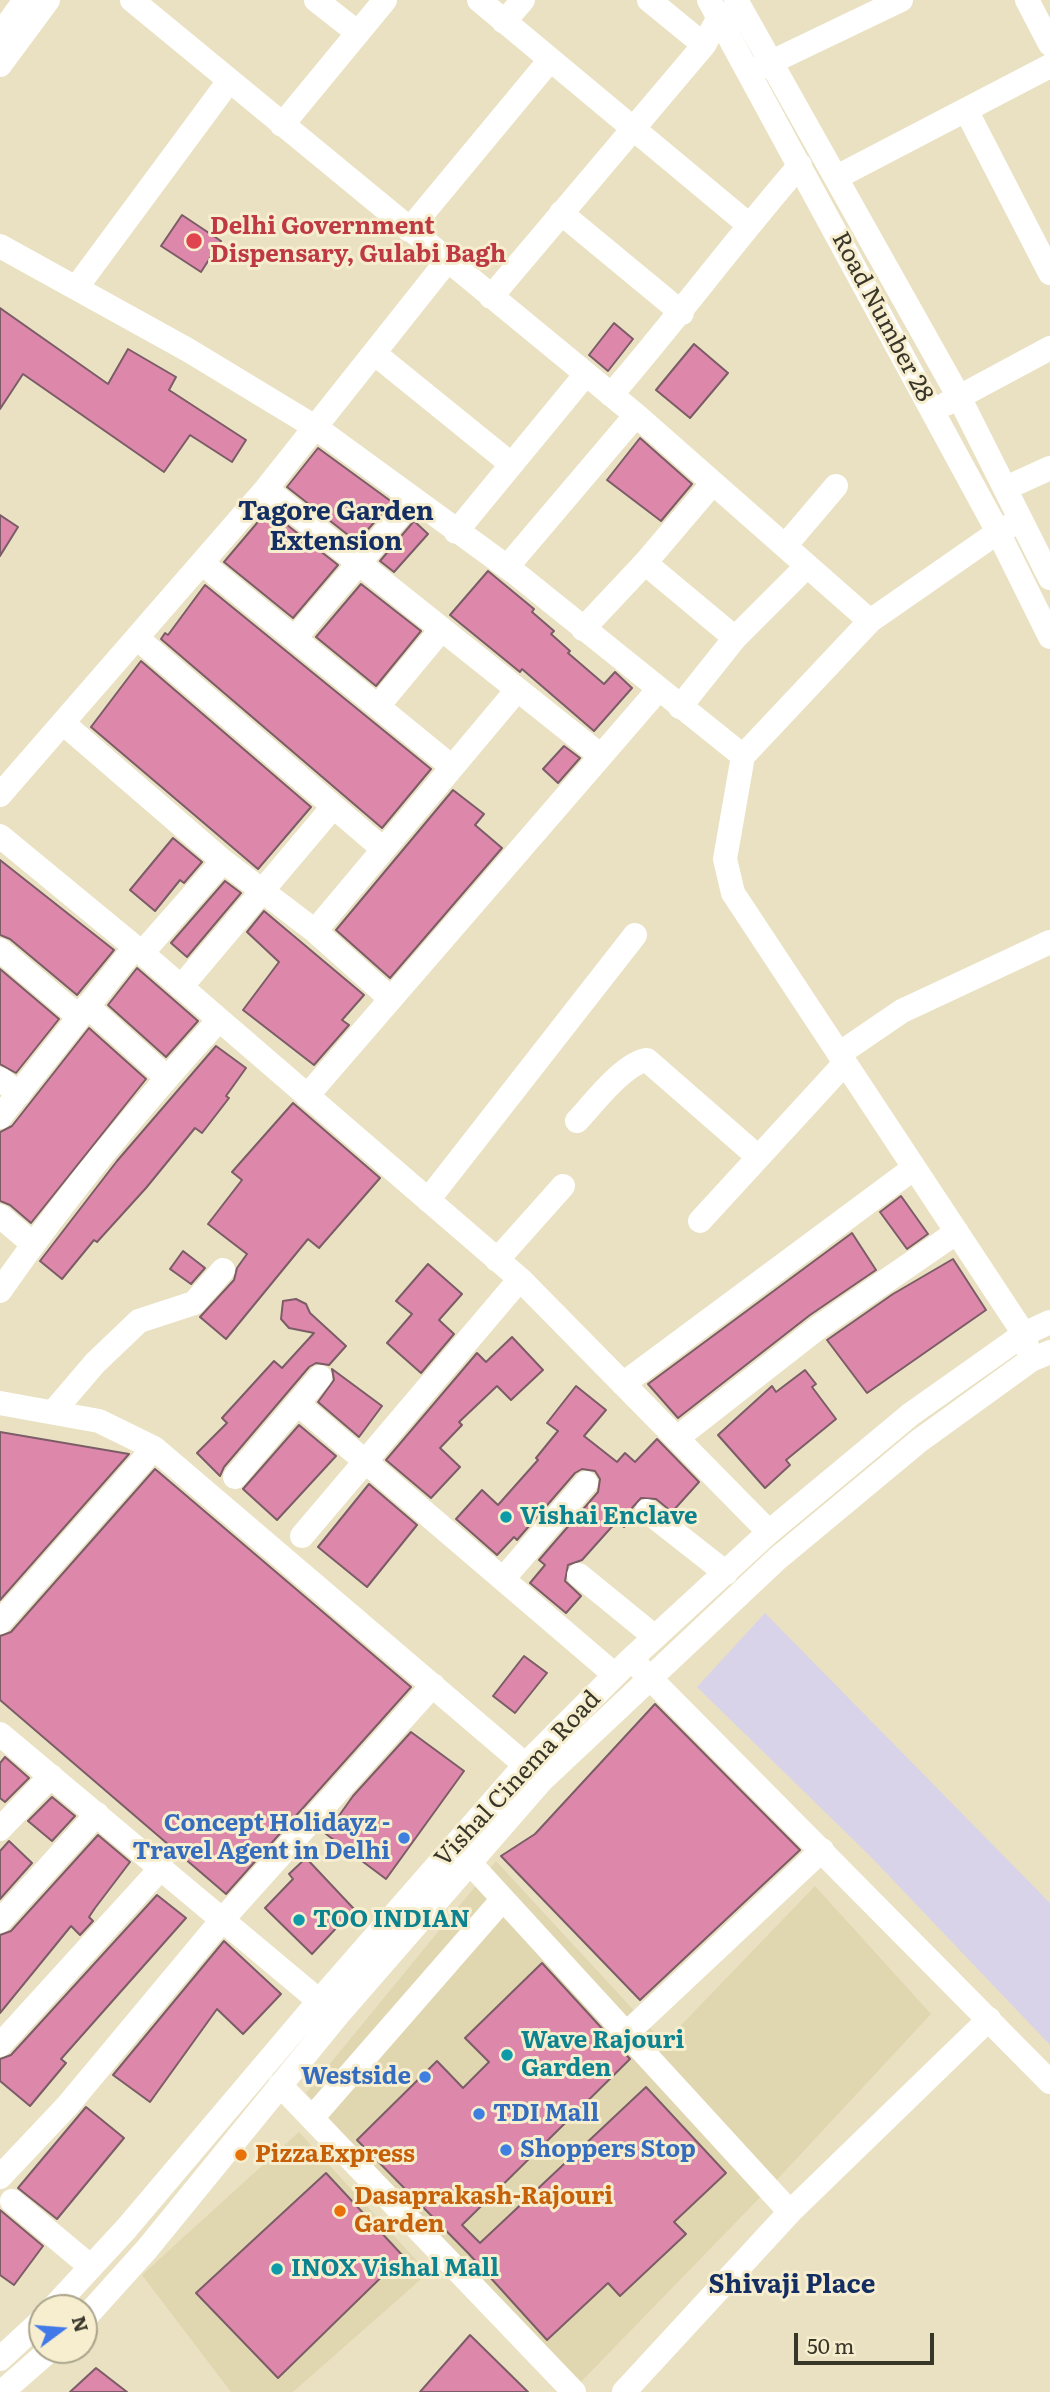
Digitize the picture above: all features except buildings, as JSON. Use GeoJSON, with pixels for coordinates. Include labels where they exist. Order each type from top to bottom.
{"type":"FeatureCollection","features":[{"type":"Feature","properties":{"kind":"street"},"geometry":{"type":"LineString","coordinates":[[0,35],[25,0]]}},
{"type":"Feature","properties":{"kind":"street"},"geometry":{"type":"LineString","coordinates":[[0,65],[48,0]]}},
{"type":"Feature","properties":{"kind":"street"},"geometry":{"type":"LineString","coordinates":[[132,0],[636,415],[870,621]]}},
{"type":"Feature","properties":{"kind":"street"},"geometry":{"type":"LineString","coordinates":[[316,0],[358,33]]}},
{"type":"Feature","properties":{"kind":"street"},"geometry":{"type":"LineString","coordinates":[[282,125],[385,0]]}},
{"type":"Feature","properties":{"kind":"street"},"geometry":{"type":"LineString","coordinates":[[479,0],[749,225]]}},
{"type":"Feature","properties":{"kind":"street"},"geometry":{"type":"LineString","coordinates":[[505,22],[523,0]]}},
{"type":"Feature","properties":{"kind":"street"},"geometry":{"type":"LineString","coordinates":[[649,0],[704,45]]}},
{"type":"Feature","properties":{"kind":"street"},"geometry":{"type":"LineString","coordinates":[[748,73],[901,0]]}},
{"type":"Feature","properties":{"kind":"street"},"geometry":{"type":"LineString","coordinates":[[1027,0],[1050,44]]}},
{"type":"Feature","properties":{"kind":"street"},"geometry":{"type":"LineString","coordinates":[[491,296],[704,45],[721,6]]}},
{"type":"Feature","properties":{"kind":"street","name":"Road Number 28"},"geometry":{"type":"LineString","coordinates":[[721,6],[771,61],[959,397],[1050,578]]}},
{"type":"Feature","properties":{"kind":"street","name":"Road Number 28"},"geometry":{"type":"LineString","coordinates":[[721,6],[748,73],[998,532],[1050,636]]}},
{"type":"Feature","properties":{"kind":"street"},"geometry":{"type":"LineString","coordinates":[[409,230],[550,60]]}},
{"type":"Feature","properties":{"kind":"street"},"geometry":{"type":"LineString","coordinates":[[837,177],[1050,66]]}},
{"type":"Feature","properties":{"kind":"street"},"geometry":{"type":"LineString","coordinates":[[76,288],[229,81]]}},
{"type":"Feature","properties":{"kind":"street"},"geometry":{"type":"LineString","coordinates":[[966,110],[1050,273]]}},
{"type":"Feature","properties":{"kind":"street"},"geometry":{"type":"LineString","coordinates":[[611,395],[682,313],[749,225],[800,165]]}},
{"type":"Feature","properties":{"kind":"street"},"geometry":{"type":"LineString","coordinates":[[561,213],[682,313]]}},
{"type":"Feature","properties":{"kind":"street"},"geometry":{"type":"LineString","coordinates":[[0,246],[188,349],[315,427],[412,501],[507,567],[743,756]]}},
{"type":"Feature","properties":{"kind":"street"},"geometry":{"type":"LineString","coordinates":[[0,795],[266,489],[447,261]]}},
{"type":"Feature","properties":{"kind":"street"},"geometry":{"type":"LineString","coordinates":[[933,411],[1050,348]]}},
{"type":"Feature","properties":{"kind":"street"},"geometry":{"type":"LineString","coordinates":[[374,353],[511,464]]}},
{"type":"Feature","properties":{"kind":"street"},"geometry":{"type":"LineString","coordinates":[[457,532],[586,374]]}},
{"type":"Feature","properties":{"kind":"street"},"geometry":{"type":"LineString","coordinates":[[507,567],[636,415]]}},
{"type":"Feature","properties":{"kind":"street"},"geometry":{"type":"LineString","coordinates":[[1006,488],[1050,468]]}},
{"type":"Feature","properties":{"kind":"street"},"geometry":{"type":"LineString","coordinates":[[583,629],[645,563],[713,483]]}},
{"type":"Feature","properties":{"kind":"street"},"geometry":{"type":"LineString","coordinates":[[785,546],[836,486]]}},
{"type":"Feature","properties":{"kind":"street"},"geometry":{"type":"LineString","coordinates":[[266,489],[601,756]]}},
{"type":"Feature","properties":{"kind":"street"},"geometry":{"type":"LineString","coordinates":[[295,638],[412,501]]}},
{"type":"Feature","properties":{"kind":"street"},"geometry":{"type":"LineString","coordinates":[[1021,520],[998,532],[870,621],[743,756],[725,859],[733,893],[1040,1356]]}},
{"type":"Feature","properties":{"kind":"street"},"geometry":{"type":"LineString","coordinates":[[202,563],[452,767]]}},
{"type":"Feature","properties":{"kind":"street"},"geometry":{"type":"LineString","coordinates":[[645,563],[735,638]]}},
{"type":"Feature","properties":{"kind":"street"},"geometry":{"type":"LineString","coordinates":[[680,708],[735,638],[807,566]]}},
{"type":"Feature","properties":{"kind":"street"},"geometry":{"type":"LineString","coordinates":[[378,706],[441,630]]}},
{"type":"Feature","properties":{"kind":"street"},"geometry":{"type":"LineString","coordinates":[[137,638],[383,849]]}},
{"type":"Feature","properties":{"kind":"street"},"geometry":{"type":"LineString","coordinates":[[315,931],[517,690]]}},
{"type":"Feature","properties":{"kind":"street"},"geometry":{"type":"LineString","coordinates":[[307,1096],[658,690]]}},
{"type":"Feature","properties":{"kind":"street"},"geometry":{"type":"LineString","coordinates":[[63,723],[223,861],[315,931],[390,998]]}},
{"type":"Feature","properties":{"kind":"street"},"geometry":{"type":"LineString","coordinates":[[181,987],[333,807]]}},
{"type":"Feature","properties":{"kind":"street"},"geometry":{"type":"LineString","coordinates":[[0,836],[138,950],[520,1279],[769,1532]]}},
{"type":"Feature","properties":{"kind":"street"},"geometry":{"type":"LineString","coordinates":[[0,1117],[9,1086],[223,861]]}},
{"type":"Feature","properties":{"kind":"street"},"geometry":{"type":"LineString","coordinates":[[428,1200],[635,935]]}},
{"type":"Feature","properties":{"kind":"street"},"geometry":{"type":"LineString","coordinates":[[700,1221],[842,1058],[902,1011],[1050,942]]}},
{"type":"Feature","properties":{"kind":"street"},"geometry":{"type":"LineString","coordinates":[[0,950],[166,1077]]}},
{"type":"Feature","properties":{"kind":"street"},"geometry":{"type":"LineString","coordinates":[[1,1289],[33,1244],[166,1077],[219,1020]]}},
{"type":"Feature","properties":{"kind":"street"},"geometry":{"type":"LineString","coordinates":[[577,1121],[624,1072],[637,1061],[647,1060],[757,1156]]}},
{"type":"Feature","properties":{"kind":"street"},"geometry":{"type":"LineString","coordinates":[[624,1384],[914,1168]]}},
{"type":"Feature","properties":{"kind":"street"},"geometry":{"type":"LineString","coordinates":[[497,1260],[563,1186]]}},
{"type":"Feature","properties":{"kind":"street"},"geometry":{"type":"LineString","coordinates":[[0,1216],[33,1244]]}},
{"type":"Feature","properties":{"kind":"street"},"geometry":{"type":"LineString","coordinates":[[677,1438],[819,1326],[957,1232]]}},
{"type":"Feature","properties":{"kind":"street"},"geometry":{"type":"LineString","coordinates":[[54,1411],[95,1363],[139,1321],[194,1303],[223,1270]]}},
{"type":"Feature","properties":{"kind":"street"},"geometry":{"type":"LineString","coordinates":[[302,1536],[520,1279]]}},
{"type":"Feature","properties":{"kind":"street","name":"Vishal Cinema Road"},"geometry":{"type":"LineString","coordinates":[[66,2294],[328,2009],[623,1668],[769,1532],[911,1414],[1024,1334],[1050,1322]]}},
{"type":"Feature","properties":{"kind":"street","name":"Vishal Cinema Road"},"geometry":{"type":"LineString","coordinates":[[98,2303],[147,2249],[280,2085],[328,2009],[470,1863],[534,1772],[650,1676],[777,1559],[888,1466],[1040,1356]]}},
{"type":"Feature","properties":{"kind":"street"},"geometry":{"type":"LineString","coordinates":[[235,1477],[320,1377]]}},
{"type":"Feature","properties":{"kind":"street"},"geometry":{"type":"LineString","coordinates":[[0,1403],[54,1411],[99,1422],[155,1448],[534,1772]]}},
{"type":"Feature","properties":{"kind":"street"},"geometry":{"type":"LineString","coordinates":[[298,1404],[503,1579],[623,1668],[650,1676],[1050,2081]]}},
{"type":"Feature","properties":{"kind":"street"},"geometry":{"type":"LineString","coordinates":[[0,1622],[155,1448]]}},
{"type":"Feature","properties":{"kind":"street"},"geometry":{"type":"LineString","coordinates":[[503,1579],[586,1483]]}},
{"type":"Feature","properties":{"kind":"street"},"geometry":{"type":"LineString","coordinates":[[647,1511],[726,1573]]}},
{"type":"Feature","properties":{"kind":"street"},"geometry":{"type":"LineString","coordinates":[[579,1575],[655,1637]]}},
{"type":"Feature","properties":{"kind":"street"},"geometry":{"type":"LineString","coordinates":[[0,2177],[68,2105],[223,1919],[433,1685]]}},
{"type":"Feature","properties":{"kind":"street"},"geometry":{"type":"LineString","coordinates":[[0,1734],[162,1867],[328,2009]]}},
{"type":"Feature","properties":{"kind":"street"},"geometry":{"type":"LineString","coordinates":[[0,1829],[51,1776]]}},
{"type":"Feature","properties":{"kind":"street"},"geometry":{"type":"LineString","coordinates":[[0,1921],[97,1814]]}},
{"type":"Feature","properties":{"kind":"street"},"geometry":{"type":"LineString","coordinates":[[626,2034],[822,1850]]}},
{"type":"Feature","properties":{"kind":"street"},"geometry":{"type":"LineString","coordinates":[[470,1863],[790,2212]]}},
{"type":"Feature","properties":{"kind":"street"},"geometry":{"type":"LineString","coordinates":[[0,2045],[162,1867]]}},
{"type":"Feature","properties":{"kind":"street"},"geometry":{"type":"LineString","coordinates":[[312,2118],[503,1899]]}},
{"type":"Feature","properties":{"kind":"street"},"geometry":{"type":"LineString","coordinates":[[624,2392],[790,2212],[989,2020]]}},
{"type":"Feature","properties":{"kind":"street"},"geometry":{"type":"LineString","coordinates":[[280,2085],[573,2392]]}},
{"type":"Feature","properties":{"kind":"street"},"geometry":{"type":"LineString","coordinates":[[12,2201],[90,2267]]}},
{"type":"Feature","properties":{"kind":"street"},"geometry":{"type":"LineString","coordinates":[[126,2229],[147,2249]]}},
{"type":"Feature","properties":{"kind":"street"},"geometry":{"type":"LineString","coordinates":[[0,2359],[28,2333]]}},
{"type":"Feature","properties":{"kind":"street"},"geometry":{"type":"LineString","coordinates":[[2,2392],[34,2364]]}},
{"type":"Feature","properties":{"kind":"shaded area"},"geometry":{"type":"Polygon","coordinates":[[[765,1613],[1050,1903],[1050,2045],[871,1857],[697,1687],[765,1613]]]}},
{"type":"Feature","properties":{"kind":"shaded area"},"geometry":{"type":"Polygon","coordinates":[[[496,1861],[664,2043],[815,1886],[931,2014],[773,2184],[575,2388],[306,2093],[496,1861]]]}},
{"type":"Feature","properties":{"kind":"shaded area"},"geometry":{"type":"Polygon","coordinates":[[[299,2132],[428,2273],[293,2392],[231,2392],[142,2275],[299,2132]]]}},
{"type":"Feature","properties":{"kind":"place","name":"Delhi Government Dispensary, Gulabi Bagh"},"geometry":{"type":"Point","coordinates":[194,241]}},
{"type":"Feature","properties":{"kind":"place","name":"Vishai Enclave"},"geometry":{"type":"Point","coordinates":[506,1517]}},
{"type":"Feature","properties":{"kind":"place","name":"Concept Holidayz - Travel Agent in Delhi"},"geometry":{"type":"Point","coordinates":[404,1838]}},
{"type":"Feature","properties":{"kind":"place","name":"TOO INDIAN"},"geometry":{"type":"Point","coordinates":[299,1920]}},
{"type":"Feature","properties":{"kind":"place","name":"Wave Rajouri Garden"},"geometry":{"type":"Point","coordinates":[507,2055]}},
{"type":"Feature","properties":{"kind":"place","name":"Westside"},"geometry":{"type":"Point","coordinates":[425,2077]}},
{"type":"Feature","properties":{"kind":"place","name":"TDI Mall"},"geometry":{"type":"Point","coordinates":[479,2114]}},
{"type":"Feature","properties":{"kind":"place","name":"Shoppers Stop"},"geometry":{"type":"Point","coordinates":[506,2150]}},
{"type":"Feature","properties":{"kind":"place","name":"PizzaExpress"},"geometry":{"type":"Point","coordinates":[241,2155]}},
{"type":"Feature","properties":{"kind":"place","name":"Dasaprakash-Rajouri Garden"},"geometry":{"type":"Point","coordinates":[340,2211]}},
{"type":"Feature","properties":{"kind":"place","name":"INOX Vishal Mall"},"geometry":{"type":"Point","coordinates":[277,2269]}},
{"type":"Feature","properties":{"kind":"district","name":"Tagore Garden Extension"},"geometry":{"type":"Point","coordinates":[336,527]}},
{"type":"Feature","properties":{"kind":"district","name":"Shivaji Place"},"geometry":{"type":"Point","coordinates":[792,2285]}}]}
